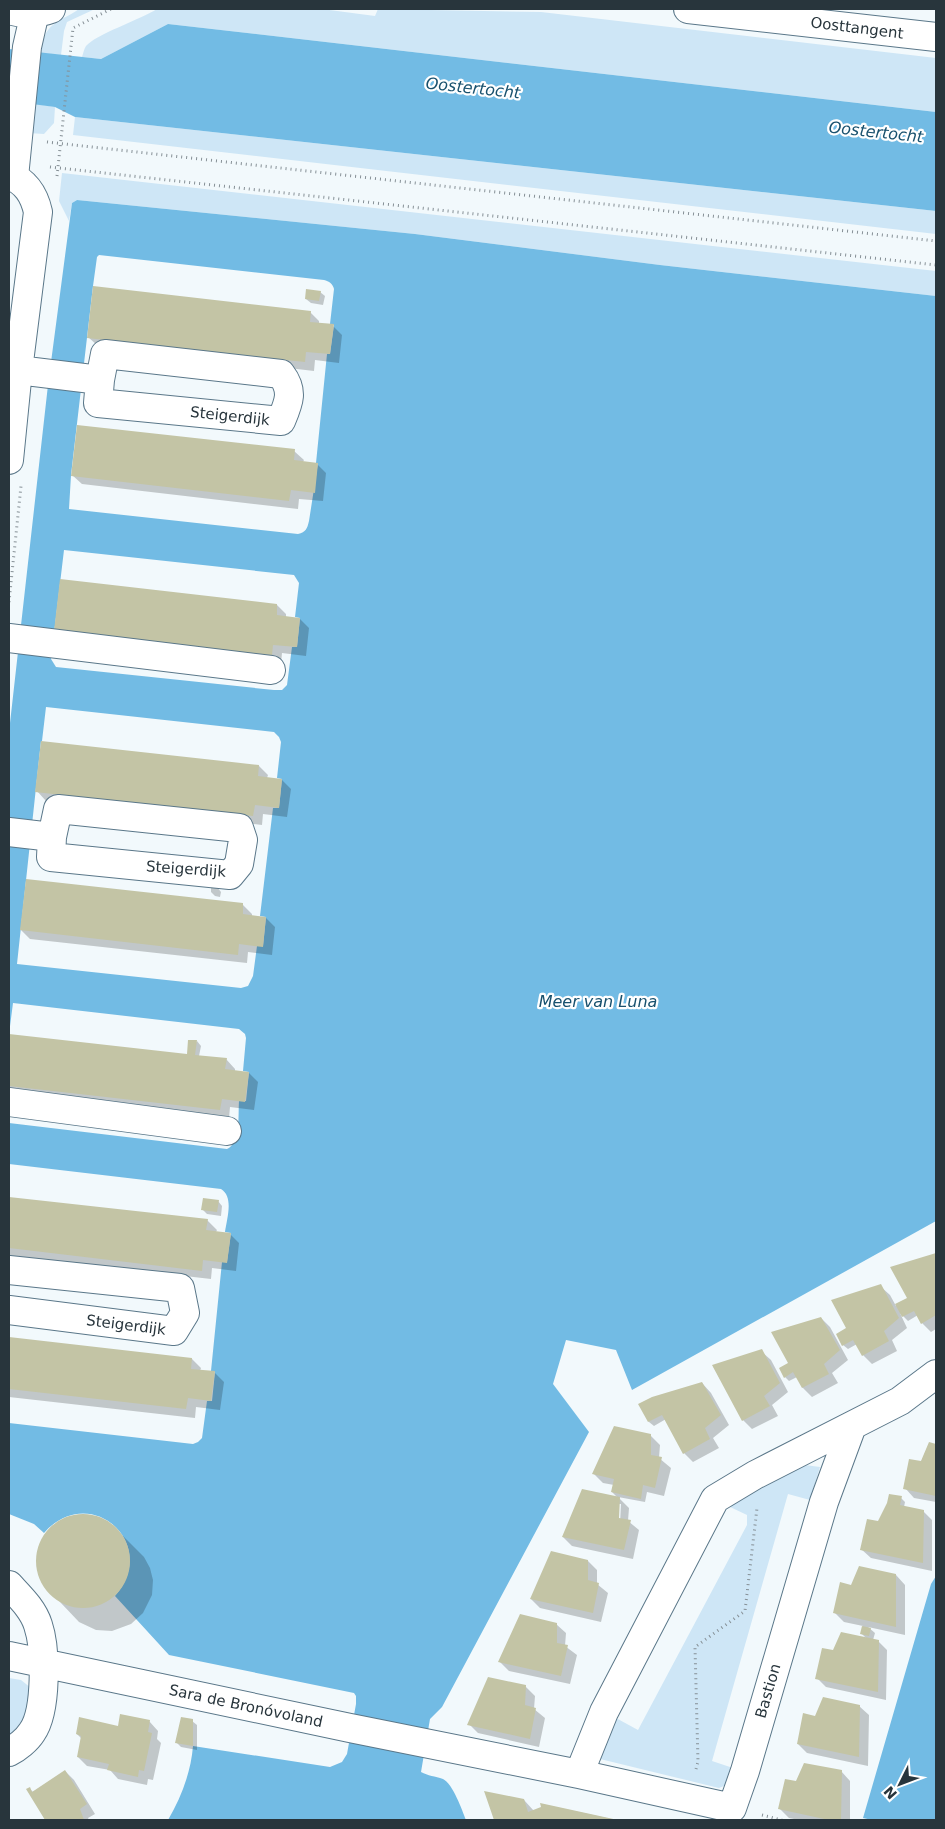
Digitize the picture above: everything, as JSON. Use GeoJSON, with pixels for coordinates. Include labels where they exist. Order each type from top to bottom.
{"type":"FeatureCollection","features":[{"type":"Feature","properties":{"kind":"street","name":"Oosttangent"},"geometry":{"type":"LineString","coordinates":[[688,9],[936,37]]}},
{"type":"Feature","properties":{"kind":"street"},"geometry":{"type":"LineString","coordinates":[[9,460],[18,370],[38,212],[35,198],[28,187],[18,178],[14,164],[32,10]]}},
{"type":"Feature","properties":{"kind":"street","name":"Steigerdijk"},"geometry":{"type":"LineString","coordinates":[[106,354],[125,356],[281,374],[287,382],[289,401],[281,421],[98,403],[100,380],[106,354]]}},
{"type":"Feature","properties":{"kind":"street"},"geometry":{"type":"LineString","coordinates":[[18,370],[100,380]]}},
{"type":"Feature","properties":{"kind":"street"},"geometry":{"type":"LineString","coordinates":[[9,638],[271,670]]}},
{"type":"Feature","properties":{"kind":"street","name":"Steigerdijk"},"geometry":{"type":"LineString","coordinates":[[58,809],[240,828],[243,840],[240,864],[230,875],[51,857],[52,837],[58,809]]}},
{"type":"Feature","properties":{"kind":"street"},"geometry":{"type":"LineString","coordinates":[[9,832],[52,837]]}},
{"type":"Feature","properties":{"kind":"street"},"geometry":{"type":"LineString","coordinates":[[9,1102],[227,1131]]}},
{"type":"Feature","properties":{"kind":"street","name":"Steigerdijk"},"geometry":{"type":"LineString","coordinates":[[9,1270],[180,1288],[185,1313],[174,1331],[9,1310]]}},
{"type":"Feature","properties":{"kind":"street"},"geometry":{"type":"LineString","coordinates":[[579,1774],[604,1712],[715,1499],[755,1475],[900,1401],[936,1374]]}},
{"type":"Feature","properties":{"kind":"street","name":"Bastion"},"geometry":{"type":"LineString","coordinates":[[448,1747],[732,1808],[745,1771],[824,1502],[852,1426]]}},
{"type":"Feature","properties":{"kind":"street"},"geometry":{"type":"LineString","coordinates":[[9,1585],[26,1603],[38,1625],[44,1663],[42,1705],[33,1732],[16,1749],[9,1752]]}},
{"type":"Feature","properties":{"kind":"street","name":"Sara de Bronóvoland"},"geometry":{"type":"LineString","coordinates":[[9,1656],[448,1747]]}},
{"type":"Feature","properties":{"kind":"path"},"geometry":{"type":"LineString","coordinates":[[60,144],[74,28],[111,9]]}},
{"type":"Feature","properties":{"kind":"path"},"geometry":{"type":"LineString","coordinates":[[14,164],[60,144],[936,241]]}},
{"type":"Feature","properties":{"kind":"path"},"geometry":{"type":"LineString","coordinates":[[14,164],[936,265]]}},
{"type":"Feature","properties":{"kind":"path"},"geometry":{"type":"LineString","coordinates":[[697,1800],[694,1778],[698,1762],[695,1647],[746,1611],[758,1509],[755,1475]]}},
{"type":"Feature","properties":{"kind":"shaded area"},"geometry":{"type":"Polygon","coordinates":[[[79,9],[95,9],[67,22],[61,55],[41,53],[45,35],[49,29],[58,21],[79,9]]]}},
{"type":"Feature","properties":{"kind":"shaded area"},"geometry":{"type":"Polygon","coordinates":[[[157,9],[322,9],[375,16],[378,9],[541,12],[936,58],[936,112],[168,24],[101,59],[82,57],[86,46],[91,42],[157,9]]]}},
{"type":"Feature","properties":{"kind":"shaded area"},"geometry":{"type":"Polygon","coordinates":[[[31,103],[55,107],[54,123],[44,134],[28,133],[31,103]]]}},
{"type":"Feature","properties":{"kind":"shaded area"},"geometry":{"type":"Polygon","coordinates":[[[75,117],[936,211],[936,234],[73,135],[75,117]]]}},
{"type":"Feature","properties":{"kind":"shaded area"},"geometry":{"type":"Polygon","coordinates":[[[62,173],[936,271],[936,296],[660,265],[415,234],[77,200],[72,203],[69,221],[59,201],[62,173]]]}},
{"type":"Feature","properties":{"kind":"shaded area"},"geometry":{"type":"Polygon","coordinates":[[[805,1465],[820,1467],[810,1500],[788,1494],[712,1761],[736,1769],[731,1783],[719,1788],[600,1759],[616,1718],[638,1730],[747,1525],[747,1515],[728,1506],[805,1465]]]}},
{"type":"Feature","properties":{"kind":"shaded area"},"geometry":{"type":"Polygon","coordinates":[[[9,1678],[21,1680],[31,1688],[31,1711],[9,1747],[9,1678]]]}},
{"type":"Feature","properties":{"kind":"water","name":"Oostertocht"},"geometry":{"type":"Polygon","coordinates":[[[168,24],[936,112],[936,211],[75,117],[55,107],[9,101],[9,49],[101,59],[168,24]]]}},
{"type":"Feature","properties":{"kind":"water","name":"Meer van Luna"},"geometry":{"type":"Polygon","coordinates":[[[77,200],[415,234],[660,265],[936,296],[936,1221],[632,1390],[616,1350],[566,1340],[553,1384],[589,1432],[442,1707],[430,1719],[421,1772],[447,1782],[457,1798],[466,1820],[168,1820],[185,1784],[193,1746],[330,1767],[342,1762],[347,1754],[356,1696],[354,1693],[169,1655],[115,1596],[127,1576],[130,1556],[125,1539],[114,1525],[98,1516],[81,1513],[62,1519],[44,1533],[34,1524],[9,1514],[9,1423],[193,1444],[202,1438],[207,1401],[212,1401],[215,1372],[211,1371],[222,1262],[227,1262],[231,1233],[225,1232],[229,1202],[221,1189],[9,1164],[9,1123],[227,1149],[235,1141],[237,1135],[239,1101],[246,1101],[249,1072],[243,1071],[246,1038],[245,1034],[239,1029],[13,1003],[9,1034],[9,732],[48,385],[72,203],[77,200]],[[99,255],[97,257],[93,286],[71,475],[69,509],[298,534],[304,531],[309,521],[318,463],[316,463],[327,354],[330,354],[334,325],[330,324],[334,289],[332,284],[324,280],[99,255]],[[64,550],[51,659],[56,667],[282,690],[287,685],[292,647],[297,647],[300,618],[295,617],[299,583],[294,575],[64,550]],[[46,707],[17,964],[241,988],[248,986],[253,976],[257,946],[263,946],[266,917],[260,916],[273,808],[279,808],[282,779],[277,778],[281,742],[279,737],[274,732],[46,707]]]}},
{"type":"Feature","properties":{"kind":"water"},"geometry":{"type":"Polygon","coordinates":[[[936,1576],[936,1820],[872,1820],[863,1818],[931,1584],[936,1576]]]}},
{"type":"Feature","properties":{"kind":"building"},"geometry":{"type":"Polygon","coordinates":[[[93,286],[311,311],[310,322],[334,324],[330,354],[306,352],[305,362],[87,338],[93,286]]]}},
{"type":"Feature","properties":{"kind":"building"},"geometry":{"type":"Polygon","coordinates":[[[306,289],[321,291],[319,301],[305,299],[306,289]]]}},
{"type":"Feature","properties":{"kind":"building"},"geometry":{"type":"Polygon","coordinates":[[[77,425],[295,449],[294,460],[318,463],[315,493],[291,490],[289,501],[71,476],[77,425]]]}},
{"type":"Feature","properties":{"kind":"building"},"geometry":{"type":"Polygon","coordinates":[[[60,579],[277,604],[277,615],[300,618],[297,647],[273,645],[272,655],[54,631],[60,579]]]}},
{"type":"Feature","properties":{"kind":"building"},"geometry":{"type":"Polygon","coordinates":[[[41,741],[259,765],[258,776],[282,779],[279,808],[255,805],[253,816],[35,792],[41,741]]]}},
{"type":"Feature","properties":{"kind":"building"},"geometry":{"type":"Polygon","coordinates":[[[26,879],[243,903],[243,914],[266,917],[263,947],[239,944],[238,955],[20,930],[26,879]]]}},
{"type":"Feature","properties":{"kind":"building"},"geometry":{"type":"Polygon","coordinates":[[[9,1034],[187,1054],[188,1040],[197,1040],[195,1055],[227,1058],[225,1069],[249,1072],[245,1102],[222,1099],[220,1110],[9,1086],[9,1034]]]}},
{"type":"Feature","properties":{"kind":"building"},"geometry":{"type":"Polygon","coordinates":[[[9,1197],[208,1219],[206,1230],[231,1233],[227,1263],[203,1260],[202,1271],[9,1248],[9,1197]]]}},
{"type":"Feature","properties":{"kind":"building"},"geometry":{"type":"Polygon","coordinates":[[[203,1198],[219,1200],[217,1212],[201,1210],[203,1198]]]}},
{"type":"Feature","properties":{"kind":"building"},"geometry":{"type":"Polygon","coordinates":[[[936,1253],[936,1315],[921,1324],[914,1311],[902,1317],[895,1304],[907,1298],[890,1267],[936,1253]]]}},
{"type":"Feature","properties":{"kind":"building"},"geometry":{"type":"Polygon","coordinates":[[[881,1284],[899,1318],[884,1331],[889,1341],[862,1356],[853,1340],[842,1346],[836,1334],[846,1328],[831,1300],[881,1284]]]}},
{"type":"Feature","properties":{"kind":"building"},"geometry":{"type":"Polygon","coordinates":[[[821,1317],[840,1350],[824,1364],[829,1374],[802,1388],[793,1372],[784,1378],[779,1368],[788,1363],[771,1332],[821,1317]]]}},
{"type":"Feature","properties":{"kind":"building"},"geometry":{"type":"Polygon","coordinates":[[[9,1337],[192,1358],[191,1369],[215,1371],[211,1401],[188,1398],[186,1409],[9,1389],[9,1337]]]}},
{"type":"Feature","properties":{"kind":"building"},"geometry":{"type":"Polygon","coordinates":[[[762,1349],[780,1383],[764,1396],[770,1406],[742,1421],[712,1365],[762,1349]]]}},
{"type":"Feature","properties":{"kind":"building"},"geometry":{"type":"Polygon","coordinates":[[[702,1382],[721,1415],[705,1428],[710,1439],[683,1454],[662,1415],[648,1422],[638,1404],[652,1397],[702,1382]]]}},
{"type":"Feature","properties":{"kind":"building"},"geometry":{"type":"Polygon","coordinates":[[[614,1426],[651,1434],[651,1455],[662,1457],[655,1488],[643,1485],[641,1499],[611,1492],[614,1479],[592,1474],[614,1426]]]}},
{"type":"Feature","properties":{"kind":"building"},"geometry":{"type":"Polygon","coordinates":[[[929,1442],[936,1444],[936,1496],[903,1489],[909,1459],[921,1461],[929,1442]]]}},
{"type":"Feature","properties":{"kind":"building"},"geometry":{"type":"Polygon","coordinates":[[[582,1489],[620,1497],[619,1518],[631,1520],[624,1550],[562,1537],[582,1489]]]}},
{"type":"Feature","properties":{"kind":"building"},"geometry":{"type":"Polygon","coordinates":[[[889,1494],[902,1496],[900,1505],[924,1510],[923,1563],[860,1550],[867,1519],[878,1521],[887,1503],[889,1494]]]}},
{"type":"Feature","properties":{"kind":"building"},"geometry":{"type":"Polygon","coordinates":[[[74,1514],[92,1514],[117,1527],[127,1543],[130,1561],[127,1579],[117,1595],[92,1608],[74,1608],[49,1595],[36,1570],[36,1552],[49,1527],[74,1514]]]}},
{"type":"Feature","properties":{"kind":"building"},"geometry":{"type":"Polygon","coordinates":[[[551,1551],[588,1560],[588,1580],[599,1583],[593,1613],[530,1599],[551,1551]]]}},
{"type":"Feature","properties":{"kind":"building"},"geometry":{"type":"Polygon","coordinates":[[[859,1566],[896,1574],[896,1627],[833,1613],[840,1582],[851,1585],[859,1566]]]}},
{"type":"Feature","properties":{"kind":"building"},"geometry":{"type":"Polygon","coordinates":[[[520,1614],[557,1623],[557,1643],[568,1645],[561,1676],[498,1662],[520,1614]]]}},
{"type":"Feature","properties":{"kind":"building"},"geometry":{"type":"Polygon","coordinates":[[[862,1626],[871,1628],[869,1636],[860,1634],[862,1626]]]}},
{"type":"Feature","properties":{"kind":"building"},"geometry":{"type":"Polygon","coordinates":[[[841,1632],[879,1640],[878,1692],[815,1679],[822,1648],[833,1650],[841,1632]]]}},
{"type":"Feature","properties":{"kind":"building"},"geometry":{"type":"Polygon","coordinates":[[[488,1677],[526,1685],[525,1705],[536,1708],[530,1739],[467,1725],[488,1677]]]}},
{"type":"Feature","properties":{"kind":"building"},"geometry":{"type":"Polygon","coordinates":[[[823,1697],[860,1705],[859,1757],[797,1744],[803,1713],[815,1716],[823,1697]]]}},
{"type":"Feature","properties":{"kind":"building"},"geometry":{"type":"Polygon","coordinates":[[[120,1714],[150,1720],[148,1732],[152,1733],[144,1771],[139,1770],[138,1777],[107,1770],[109,1764],[77,1757],[81,1736],[76,1734],[79,1717],[118,1726],[120,1714]]]}},
{"type":"Feature","properties":{"kind":"building"},"geometry":{"type":"Polygon","coordinates":[[[181,1717],[193,1719],[193,1746],[175,1743],[181,1717]]]}},
{"type":"Feature","properties":{"kind":"building"},"geometry":{"type":"Polygon","coordinates":[[[804,1763],[842,1770],[841,1820],[829,1820],[778,1809],[785,1779],[796,1781],[804,1763]]]}},
{"type":"Feature","properties":{"kind":"building"},"geometry":{"type":"Polygon","coordinates":[[[65,1770],[87,1804],[80,1809],[84,1820],[45,1820],[26,1789],[30,1787],[32,1792],[65,1770]]]}},
{"type":"Feature","properties":{"kind":"building"},"geometry":{"type":"Polygon","coordinates":[[[484,1791],[524,1799],[528,1812],[541,1807],[540,1803],[618,1820],[494,1820],[484,1791]]]}}]}
